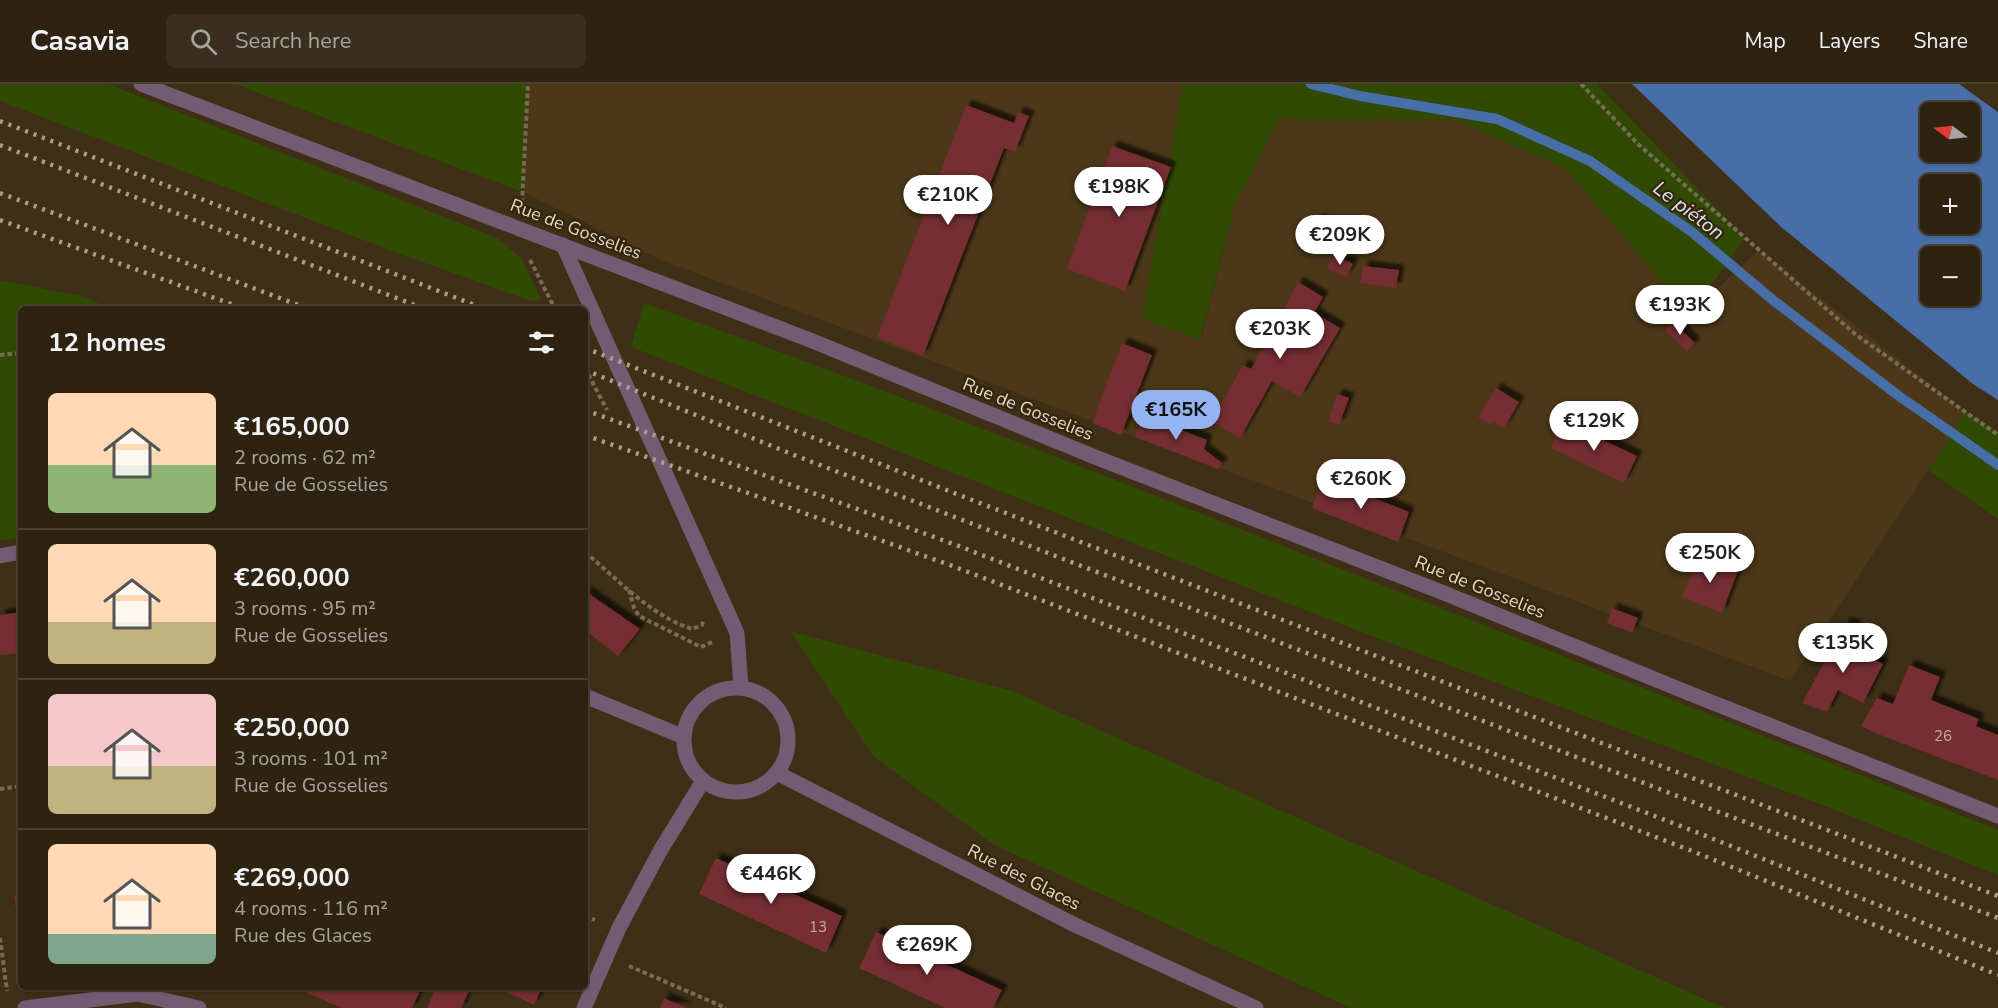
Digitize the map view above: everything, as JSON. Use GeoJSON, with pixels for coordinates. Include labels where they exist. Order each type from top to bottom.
{"type":"FeatureCollection","features":[{"type":"Feature","properties":{"kind":"street","name":"Rue de Gosselies"},"geometry":{"type":"LineString","coordinates":[[141,84],[810,340],[1100,459],[1444,593],[1998,816]]}},
{"type":"Feature","properties":{"kind":"street"},"geometry":{"type":"LineString","coordinates":[[563,245],[737,633],[741,687]]}},
{"type":"Feature","properties":{"kind":"street"},"geometry":{"type":"LineString","coordinates":[[0,556],[18,553]]}},
{"type":"Feature","properties":{"kind":"street"},"geometry":{"type":"LineString","coordinates":[[741,687],[768,698],[784,719],[788,750],[777,773],[759,788],[726,792],[703,781],[687,760],[684,737],[693,710],[715,692],[741,687]]}},
{"type":"Feature","properties":{"kind":"street"},"geometry":{"type":"LineString","coordinates":[[588,697],[684,737]]}},
{"type":"Feature","properties":{"kind":"street","name":"Rue des Glaces"},"geometry":{"type":"LineString","coordinates":[[777,773],[1075,925],[1256,1008]]}},
{"type":"Feature","properties":{"kind":"street"},"geometry":{"type":"LineString","coordinates":[[584,1008],[619,928],[660,851],[703,781]]}},
{"type":"Feature","properties":{"kind":"street"},"geometry":{"type":"LineString","coordinates":[[25,1008],[138,994],[199,1008]]}},
{"type":"Feature","properties":{"kind":"path"},"geometry":{"type":"LineString","coordinates":[[528,84],[522,245],[553,306]]}},
{"type":"Feature","properties":{"kind":"path"},"geometry":{"type":"LineString","coordinates":[[1581,84],[1639,145],[1855,334],[1998,435]]}},
{"type":"Feature","properties":{"kind":"path"},"geometry":{"type":"LineString","coordinates":[[0,355],[18,353]]}},
{"type":"Feature","properties":{"kind":"path"},"geometry":{"type":"LineString","coordinates":[[588,555],[657,613],[684,627],[692,629],[702,624],[706,615]]}},
{"type":"Feature","properties":{"kind":"path"},"geometry":{"type":"LineString","coordinates":[[629,589],[634,608],[639,616],[701,647],[737,633]]}},
{"type":"Feature","properties":{"kind":"path"},"geometry":{"type":"LineString","coordinates":[[0,789],[18,786]]}},
{"type":"Feature","properties":{"kind":"path"},"geometry":{"type":"LineString","coordinates":[[0,938],[8,996]]}},
{"type":"Feature","properties":{"kind":"path"},"geometry":{"type":"LineString","coordinates":[[606,956],[726,1008]]}},
{"type":"Feature","properties":{"kind":"shaded area"},"geometry":{"type":"Polygon","coordinates":[[[527,84],[1183,84],[1142,319],[1201,339],[1235,204],[1279,119],[1456,120],[1567,169],[1690,314],[1759,250],[1966,412],[1790,681],[661,260],[523,192],[527,84]]]}},
{"type":"Feature","properties":{"kind":"green space"},"geometry":{"type":"Polygon","coordinates":[[[0,84],[108,84],[497,238],[522,259],[541,300],[531,301],[392,251],[0,101],[0,84]]]}},
{"type":"Feature","properties":{"kind":"green space"},"geometry":{"type":"Polygon","coordinates":[[[235,84],[527,84],[523,192],[235,84]]]}},
{"type":"Feature","properties":{"kind":"green space"},"geometry":{"type":"Polygon","coordinates":[[[1183,84],[1597,84],[1745,238],[1690,315],[1566,169],[1456,120],[1279,119],[1235,204],[1200,340],[1142,319],[1183,84]]]}},
{"type":"Feature","properties":{"kind":"green space"},"geometry":{"type":"Polygon","coordinates":[[[0,280],[87,297],[104,306],[18,306],[18,538],[0,541],[0,280]]]}},
{"type":"Feature","properties":{"kind":"green space"},"geometry":{"type":"Polygon","coordinates":[[[644,303],[1105,476],[1998,830],[1998,875],[1833,809],[1369,635],[631,347],[644,303]]]}},
{"type":"Feature","properties":{"kind":"green space"},"geometry":{"type":"Polygon","coordinates":[[[1966,412],[1998,432],[1998,519],[1928,470],[1966,412]]]}},
{"type":"Feature","properties":{"kind":"green space"},"geometry":{"type":"Polygon","coordinates":[[[790,631],[1012,691],[1725,1008],[1351,1008],[994,845],[873,756],[790,631]]]}},
{"type":"Feature","properties":{"kind":"water"},"geometry":{"type":"Polygon","coordinates":[[[1632,84],[1959,84],[1998,112],[1998,400],[1973,384],[1780,226],[1632,84]]]}},
{"type":"Feature","properties":{"kind":"building"},"geometry":{"type":"Polygon","coordinates":[[[966,105],[1014,123],[1018,112],[1029,116],[1015,152],[1004,148],[923,356],[877,337],[966,105]]]}},
{"type":"Feature","properties":{"kind":"building"},"geometry":{"type":"Polygon","coordinates":[[[1112,146],[1171,167],[1125,291],[1067,269],[1112,146]]]}},
{"type":"Feature","properties":{"kind":"building"},"geometry":{"type":"Polygon","coordinates":[[[1318,218],[1330,225],[1320,243],[1308,237],[1318,218]]]}},
{"type":"Feature","properties":{"kind":"building"},"geometry":{"type":"Polygon","coordinates":[[[1334,255],[1353,264],[1346,277],[1327,268],[1334,255]]]}},
{"type":"Feature","properties":{"kind":"building"},"geometry":{"type":"Polygon","coordinates":[[[1363,266],[1399,270],[1396,288],[1360,283],[1363,266]]]}},
{"type":"Feature","properties":{"kind":"building"},"geometry":{"type":"Polygon","coordinates":[[[1298,282],[1323,297],[1314,313],[1340,328],[1300,397],[1272,381],[1240,438],[1211,421],[1243,365],[1251,369],[1298,282]]]}},
{"type":"Feature","properties":{"kind":"building"},"geometry":{"type":"Polygon","coordinates":[[[1673,322],[1695,343],[1687,351],[1665,330],[1673,322]]]}},
{"type":"Feature","properties":{"kind":"building"},"geometry":{"type":"Polygon","coordinates":[[[1122,343],[1152,355],[1121,435],[1092,423],[1122,343]]]}},
{"type":"Feature","properties":{"kind":"building"},"geometry":{"type":"Polygon","coordinates":[[[1496,388],[1519,402],[1504,428],[1493,421],[1491,425],[1478,417],[1496,388]]]}},
{"type":"Feature","properties":{"kind":"building"},"geometry":{"type":"Polygon","coordinates":[[[1337,394],[1349,398],[1339,425],[1328,421],[1337,394]]]}},
{"type":"Feature","properties":{"kind":"building"},"geometry":{"type":"Polygon","coordinates":[[[1144,416],[1207,440],[1204,449],[1222,463],[1218,469],[1135,437],[1144,416]]]}},
{"type":"Feature","properties":{"kind":"building"},"geometry":{"type":"Polygon","coordinates":[[[1563,421],[1637,456],[1624,483],[1551,448],[1563,421]]]}},
{"type":"Feature","properties":{"kind":"building"},"geometry":{"type":"Polygon","coordinates":[[[1324,478],[1409,512],[1398,542],[1312,508],[1324,478]]]}},
{"type":"Feature","properties":{"kind":"building"},"geometry":{"type":"Polygon","coordinates":[[[1698,555],[1738,571],[1722,613],[1682,597],[1698,555]]]}},
{"type":"Feature","properties":{"kind":"building"},"geometry":{"type":"Polygon","coordinates":[[[588,593],[640,629],[618,656],[588,632],[588,593]]]}},
{"type":"Feature","properties":{"kind":"building"},"geometry":{"type":"Polygon","coordinates":[[[1612,608],[1638,618],[1632,633],[1607,623],[1612,608]]]}},
{"type":"Feature","properties":{"kind":"building"},"geometry":{"type":"Polygon","coordinates":[[[18,612],[18,653],[0,655],[0,615],[18,612]]]}},
{"type":"Feature","properties":{"kind":"building"},"geometry":{"type":"Polygon","coordinates":[[[1846,622],[1856,627],[1844,649],[1855,655],[1858,651],[1883,664],[1863,703],[1838,690],[1827,712],[1802,703],[1846,622]]]}},
{"type":"Feature","properties":{"kind":"building"},"geometry":{"type":"Polygon","coordinates":[[[1909,665],[1940,677],[1931,700],[1979,719],[1976,726],[1998,735],[1998,780],[1861,726],[1877,698],[1893,704],[1909,665]]]}},
{"type":"Feature","properties":{"kind":"building"},"geometry":{"type":"Polygon","coordinates":[[[716,858],[842,916],[826,953],[699,894],[716,858]]]}},
{"type":"Feature","properties":{"kind":"building"},"geometry":{"type":"Polygon","coordinates":[[[18,895],[18,923],[14,896],[18,895]]]}},
{"type":"Feature","properties":{"kind":"building"},"geometry":{"type":"Polygon","coordinates":[[[876,932],[1002,990],[993,1008],[945,1008],[859,968],[876,932]]]}},
{"type":"Feature","properties":{"kind":"building"},"geometry":{"type":"Polygon","coordinates":[[[302,990],[399,990],[403,992],[403,990],[413,990],[419,993],[412,1008],[341,1008],[302,990]]]}},
{"type":"Feature","properties":{"kind":"building"},"geometry":{"type":"Polygon","coordinates":[[[435,990],[470,990],[461,1008],[427,1008],[435,990]]]}},
{"type":"Feature","properties":{"kind":"building"},"geometry":{"type":"Polygon","coordinates":[[[502,990],[541,990],[534,1005],[502,990]]]}},
{"type":"Feature","properties":{"kind":"building"},"geometry":{"type":"Polygon","coordinates":[[[664,998],[687,1008],[660,1008],[664,998]]]}},
{"type":"Feature","properties":{"kind":"waterway","name":"Le piéton"},"geometry":{"type":"LineString","coordinates":[[1311,84],[1360,96],[1497,119],[1590,161],[1692,232],[1774,301],[1899,396],[1998,465]]}},
{"type":"Feature","properties":{"kind":"railway"},"geometry":{"type":"LineString","coordinates":[[0,121],[477,306]]}},
{"type":"Feature","properties":{"kind":"railway"},"geometry":{"type":"LineString","coordinates":[[0,145],[417,306]]}},
{"type":"Feature","properties":{"kind":"railway"},"geometry":{"type":"LineString","coordinates":[[0,193],[301,306]]}},
{"type":"Feature","properties":{"kind":"railway"},"geometry":{"type":"LineString","coordinates":[[0,220],[237,306]]}},
{"type":"Feature","properties":{"kind":"railway"},"geometry":{"type":"LineString","coordinates":[[588,349],[1998,896]]}},
{"type":"Feature","properties":{"kind":"railway"},"geometry":{"type":"LineString","coordinates":[[588,371],[794,455],[1998,918]]}},
{"type":"Feature","properties":{"kind":"railway"},"geometry":{"type":"LineString","coordinates":[[588,411],[956,545],[1701,834],[1998,953]]}},
{"type":"Feature","properties":{"kind":"railway"},"geometry":{"type":"LineString","coordinates":[[588,436],[950,565],[1692,851],[1998,975]]}}]}
